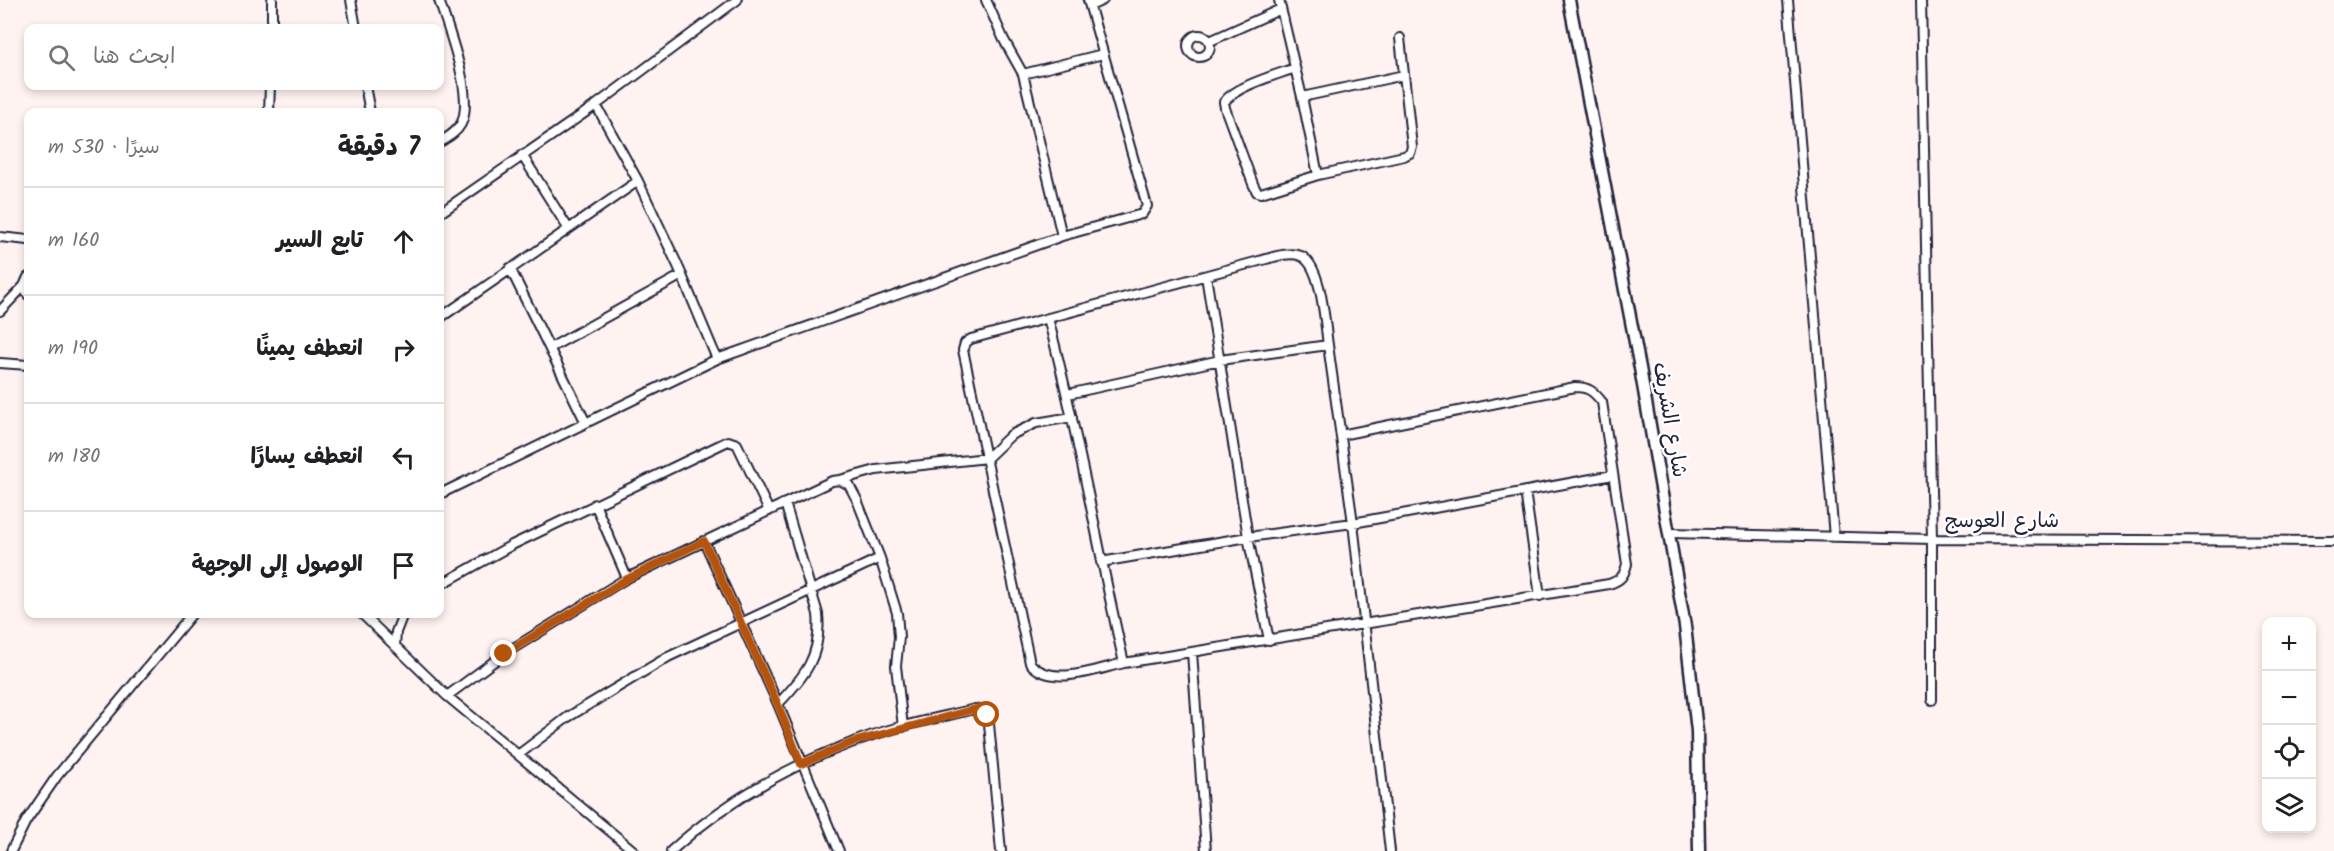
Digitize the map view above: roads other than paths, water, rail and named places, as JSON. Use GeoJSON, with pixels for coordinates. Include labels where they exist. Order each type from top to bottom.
{"type":"FeatureCollection","features":[{"type":"Feature","properties":{"kind":"main road","name":"شارع الشريف"},"geometry":{"type":"LineString","coordinates":[[1569,0],[1640,368],[1685,626],[1697,731],[1699,851]]}},
{"type":"Feature","properties":{"kind":"street"},"geometry":{"type":"LineString","coordinates":[[272,0],[272,24]]}},
{"type":"Feature","properties":{"kind":"street"},"geometry":{"type":"LineString","coordinates":[[351,0],[355,24]]}},
{"type":"Feature","properties":{"kind":"street"},"geometry":{"type":"LineString","coordinates":[[439,0],[465,87],[466,105],[460,126],[444,139]]}},
{"type":"Feature","properties":{"kind":"street"},"geometry":{"type":"LineString","coordinates":[[444,210],[596,105],[711,17],[737,0]]}},
{"type":"Feature","properties":{"kind":"street"},"geometry":{"type":"LineString","coordinates":[[986,0],[1023,74],[1062,236]]}},
{"type":"Feature","properties":{"kind":"street"},"geometry":{"type":"LineString","coordinates":[[444,492],[717,359],[1062,236],[1142,214],[1147,206],[1089,3],[1103,0]]}},
{"type":"Feature","properties":{"kind":"street"},"geometry":{"type":"LineString","coordinates":[[1788,0],[1834,537]]}},
{"type":"Feature","properties":{"kind":"street"},"geometry":{"type":"LineString","coordinates":[[1921,0],[1932,539],[1932,700]]}},
{"type":"Feature","properties":{"kind":"street"},"geometry":{"type":"LineString","coordinates":[[1210,42],[1280,4],[1318,175]]}},
{"type":"Feature","properties":{"kind":"street"},"geometry":{"type":"LineString","coordinates":[[1295,68],[1228,97],[1224,102],[1257,192],[1261,194],[1318,175],[1410,153],[1412,147],[1400,38]]}},
{"type":"Feature","properties":{"kind":"street"},"geometry":{"type":"LineString","coordinates":[[1023,74],[1103,54]]}},
{"type":"Feature","properties":{"kind":"street"},"geometry":{"type":"LineString","coordinates":[[1302,96],[1404,75]]}},
{"type":"Feature","properties":{"kind":"street"},"geometry":{"type":"LineString","coordinates":[[269,108],[270,90]]}},
{"type":"Feature","properties":{"kind":"street"},"geometry":{"type":"LineString","coordinates":[[366,90],[369,108]]}},
{"type":"Feature","properties":{"kind":"street"},"geometry":{"type":"LineString","coordinates":[[596,105],[639,181],[717,359]]}},
{"type":"Feature","properties":{"kind":"street"},"geometry":{"type":"LineString","coordinates":[[522,155],[568,228]]}},
{"type":"Feature","properties":{"kind":"street"},"geometry":{"type":"LineString","coordinates":[[444,312],[639,181]]}},
{"type":"Feature","properties":{"kind":"street"},"geometry":{"type":"LineString","coordinates":[[0,237],[24,240]]}},
{"type":"Feature","properties":{"kind":"street"},"geometry":{"type":"LineString","coordinates":[[1341,435],[1565,388],[1584,387],[1593,391],[1602,402],[1628,564],[1625,574],[1621,580],[1609,584],[1540,596],[1364,624],[1269,640],[1124,663],[1062,676],[1041,673],[1030,663],[963,351],[965,343],[971,339],[1259,261],[1287,255],[1301,256],[1310,264],[1317,276],[1353,523],[1364,624],[1390,851]]}},
{"type":"Feature","properties":{"kind":"street"},"geometry":{"type":"LineString","coordinates":[[510,268],[586,423]]}},
{"type":"Feature","properties":{"kind":"street"},"geometry":{"type":"LineString","coordinates":[[550,348],[682,275]]}},
{"type":"Feature","properties":{"kind":"street"},"geometry":{"type":"LineString","coordinates":[[1206,276],[1248,537],[1269,640]]}},
{"type":"Feature","properties":{"kind":"street"},"geometry":{"type":"LineString","coordinates":[[0,311],[24,286]]}},
{"type":"Feature","properties":{"kind":"street"},"geometry":{"type":"LineString","coordinates":[[1048,318],[1068,394],[1101,562],[1124,663]]}},
{"type":"Feature","properties":{"kind":"street"},"geometry":{"type":"LineString","coordinates":[[1068,394],[1220,360],[1328,345]]}},
{"type":"Feature","properties":{"kind":"street"},"geometry":{"type":"LineString","coordinates":[[0,363],[24,365]]}},
{"type":"Feature","properties":{"kind":"street"},"geometry":{"type":"LineString","coordinates":[[447,696],[504,654],[627,579],[831,482],[876,470],[987,458],[1011,435],[1036,423],[1072,417]]}},
{"type":"Feature","properties":{"kind":"street"},"geometry":{"type":"LineString","coordinates":[[444,583],[512,545],[728,441],[737,444],[768,511]]}},
{"type":"Feature","properties":{"kind":"street"},"geometry":{"type":"LineString","coordinates":[[1101,562],[1248,537],[1353,523],[1613,475]]}},
{"type":"Feature","properties":{"kind":"street"},"geometry":{"type":"LineString","coordinates":[[840,480],[849,485],[857,500],[880,558],[900,625],[896,666],[903,728]]}},
{"type":"Feature","properties":{"kind":"street"},"geometry":{"type":"LineString","coordinates":[[1525,490],[1540,596]]}},
{"type":"Feature","properties":{"kind":"street"},"geometry":{"type":"LineString","coordinates":[[778,705],[791,691],[816,655],[820,629],[812,589],[786,503]]}},
{"type":"Feature","properties":{"kind":"street"},"geometry":{"type":"LineString","coordinates":[[595,504],[627,579]]}},
{"type":"Feature","properties":{"kind":"street","name":"شارع العوسج"},"geometry":{"type":"LineString","coordinates":[[1670,533],[1932,539],[2334,541]]}},
{"type":"Feature","properties":{"kind":"street"},"geometry":{"type":"LineString","coordinates":[[704,541],[778,705],[839,851]]}},
{"type":"Feature","properties":{"kind":"street"},"geometry":{"type":"LineString","coordinates":[[518,755],[568,717],[668,657],[880,558]]}},
{"type":"Feature","properties":{"kind":"street"},"geometry":{"type":"LineString","coordinates":[[11,851],[26,821],[57,776],[189,618]]}},
{"type":"Feature","properties":{"kind":"street"},"geometry":{"type":"LineString","coordinates":[[366,618],[447,696],[634,851]]}},
{"type":"Feature","properties":{"kind":"street"},"geometry":{"type":"LineString","coordinates":[[395,646],[396,632],[401,618]]}},
{"type":"Feature","properties":{"kind":"street"},"geometry":{"type":"LineString","coordinates":[[1192,652],[1206,851]]}},
{"type":"Feature","properties":{"kind":"street"},"geometry":{"type":"LineString","coordinates":[[671,851],[699,825],[724,808],[760,784],[801,764],[853,742],[975,709],[985,712],[989,724],[1001,851]]}}]}
